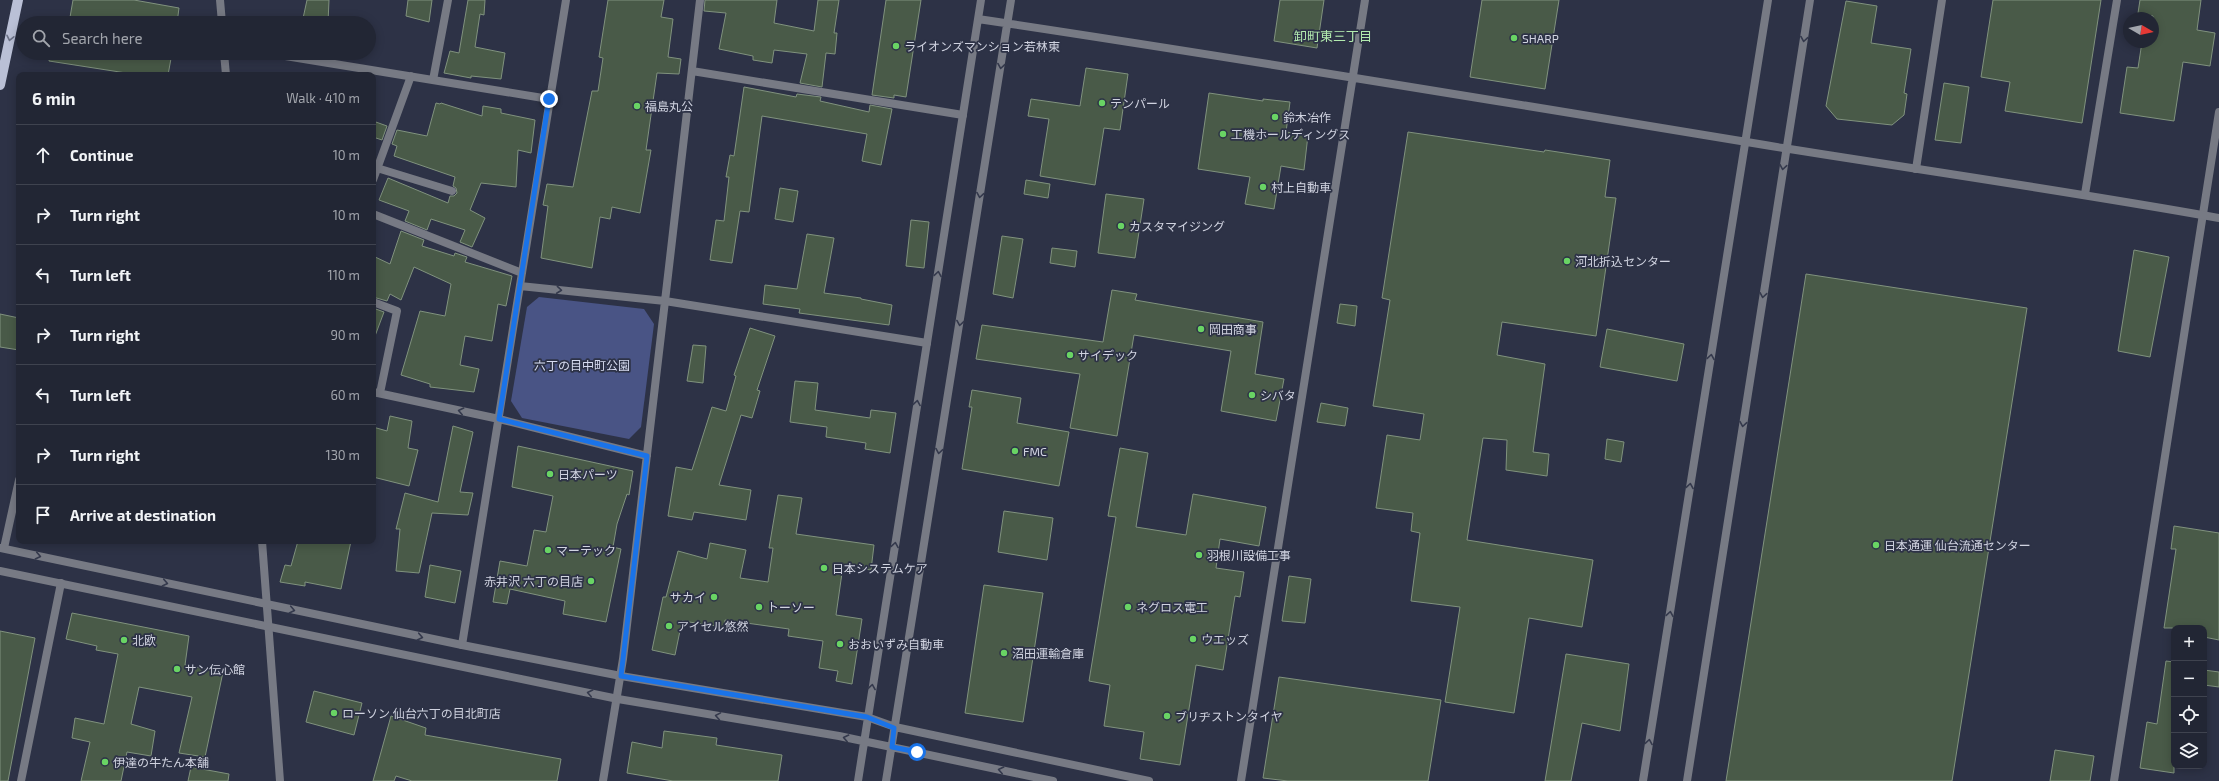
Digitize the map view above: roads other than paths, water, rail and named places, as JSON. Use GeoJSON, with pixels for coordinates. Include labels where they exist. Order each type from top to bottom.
{"type":"FeatureCollection","features":[{"type":"Feature","properties":{"kind":"main road"},"geometry":{"type":"LineString","coordinates":[[0,85],[18,0]]}},
{"type":"Feature","properties":{"kind":"street"},"geometry":{"type":"LineString","coordinates":[[220,0],[221,16]]}},
{"type":"Feature","properties":{"kind":"street"},"geometry":{"type":"LineString","coordinates":[[433,80],[448,0]]}},
{"type":"Feature","properties":{"kind":"street"},"geometry":{"type":"LineString","coordinates":[[462,645],[566,0]]}},
{"type":"Feature","properties":{"kind":"street"},"geometry":{"type":"LineString","coordinates":[[603,781],[621,676],[700,0]]}},
{"type":"Feature","properties":{"kind":"street"},"geometry":{"type":"LineString","coordinates":[[858,781],[981,0]]}},
{"type":"Feature","properties":{"kind":"street"},"geometry":{"type":"LineString","coordinates":[[886,781],[1011,0]]}},
{"type":"Feature","properties":{"kind":"street"},"geometry":{"type":"LineString","coordinates":[[1241,781],[1365,0]]}},
{"type":"Feature","properties":{"kind":"street"},"geometry":{"type":"LineString","coordinates":[[1643,781],[1768,0]]}},
{"type":"Feature","properties":{"kind":"street"},"geometry":{"type":"LineString","coordinates":[[1687,781],[1810,0]]}},
{"type":"Feature","properties":{"kind":"street"},"geometry":{"type":"LineString","coordinates":[[1916,169],[1942,0]]}},
{"type":"Feature","properties":{"kind":"street"},"geometry":{"type":"LineString","coordinates":[[2085,194],[2117,0]]}},
{"type":"Feature","properties":{"kind":"street"},"geometry":{"type":"LineString","coordinates":[[978,19],[1352,77],[1745,142],[2085,194],[2219,218]]}},
{"type":"Feature","properties":{"kind":"street"},"geometry":{"type":"LineString","coordinates":[[225,60],[226,72]]}},
{"type":"Feature","properties":{"kind":"street"},"geometry":{"type":"LineString","coordinates":[[311,60],[549,99]]}},
{"type":"Feature","properties":{"kind":"street"},"geometry":{"type":"LineString","coordinates":[[692,71],[963,115]]}},
{"type":"Feature","properties":{"kind":"street"},"geometry":{"type":"LineString","coordinates":[[376,171],[411,76]]}},
{"type":"Feature","properties":{"kind":"street"},"geometry":{"type":"LineString","coordinates":[[2114,781],[2219,112]]}},
{"type":"Feature","properties":{"kind":"street"},"geometry":{"type":"LineString","coordinates":[[377,168],[452,191]]}},
{"type":"Feature","properties":{"kind":"street"},"geometry":{"type":"LineString","coordinates":[[376,215],[522,273]]}},
{"type":"Feature","properties":{"kind":"street"},"geometry":{"type":"LineString","coordinates":[[520,286],[665,301],[927,343]]}},
{"type":"Feature","properties":{"kind":"street"},"geometry":{"type":"LineString","coordinates":[[376,303],[397,311],[376,393],[499,419],[647,456]]}},
{"type":"Feature","properties":{"kind":"street"},"geometry":{"type":"LineString","coordinates":[[16,492],[2,548],[462,645],[621,676],[867,717],[894,728],[1149,781]]}},
{"type":"Feature","properties":{"kind":"street"},"geometry":{"type":"LineString","coordinates":[[262,544],[280,781]]}},
{"type":"Feature","properties":{"kind":"street"},"geometry":{"type":"LineString","coordinates":[[0,571],[268,628],[618,699],[864,741],[1053,781]]}},
{"type":"Feature","properties":{"kind":"street"},"geometry":{"type":"LineString","coordinates":[[21,781],[61,583]]}},
{"type":"Feature","properties":{"kind":"place","name":"SHARP"},"geometry":{"type":"Point","coordinates":[1514,38]}},
{"type":"Feature","properties":{"kind":"place","name":"ライオンズマンション若林東"},"geometry":{"type":"Point","coordinates":[896,46]}},
{"type":"Feature","properties":{"kind":"place","name":"テンパール"},"geometry":{"type":"Point","coordinates":[1102,103]}},
{"type":"Feature","properties":{"kind":"place","name":"福島丸公"},"geometry":{"type":"Point","coordinates":[637,106]}},
{"type":"Feature","properties":{"kind":"place","name":"鈴木冶作"},"geometry":{"type":"Point","coordinates":[1275,117]}},
{"type":"Feature","properties":{"kind":"place","name":"工機ホールディングス"},"geometry":{"type":"Point","coordinates":[1223,134]}},
{"type":"Feature","properties":{"kind":"place","name":"村上自動車"},"geometry":{"type":"Point","coordinates":[1263,187]}},
{"type":"Feature","properties":{"kind":"place","name":"カスタマイジング"},"geometry":{"type":"Point","coordinates":[1121,226]}},
{"type":"Feature","properties":{"kind":"place","name":"河北折込センター"},"geometry":{"type":"Point","coordinates":[1567,261]}},
{"type":"Feature","properties":{"kind":"place","name":"岡田商事"},"geometry":{"type":"Point","coordinates":[1201,329]}},
{"type":"Feature","properties":{"kind":"place","name":"サイデック"},"geometry":{"type":"Point","coordinates":[1070,355]}},
{"type":"Feature","properties":{"kind":"place","name":"シバタ"},"geometry":{"type":"Point","coordinates":[1252,395]}},
{"type":"Feature","properties":{"kind":"place","name":"FMC"},"geometry":{"type":"Point","coordinates":[1015,451]}},
{"type":"Feature","properties":{"kind":"place","name":"日本パーツ"},"geometry":{"type":"Point","coordinates":[550,474]}},
{"type":"Feature","properties":{"kind":"place","name":"日本通運 仙台流通センター"},"geometry":{"type":"Point","coordinates":[1876,545]}},
{"type":"Feature","properties":{"kind":"place","name":"マーテック"},"geometry":{"type":"Point","coordinates":[548,550]}},
{"type":"Feature","properties":{"kind":"place","name":"羽根川設備工事"},"geometry":{"type":"Point","coordinates":[1199,555]}},
{"type":"Feature","properties":{"kind":"place","name":"日本システムケア"},"geometry":{"type":"Point","coordinates":[824,568]}},
{"type":"Feature","properties":{"kind":"place","name":"赤井沢 六丁の目店"},"geometry":{"type":"Point","coordinates":[591,581]}},
{"type":"Feature","properties":{"kind":"place","name":"サカイ"},"geometry":{"type":"Point","coordinates":[714,597]}},
{"type":"Feature","properties":{"kind":"place","name":"トーソー"},"geometry":{"type":"Point","coordinates":[759,607]}},
{"type":"Feature","properties":{"kind":"place","name":"ネグロス電工"},"geometry":{"type":"Point","coordinates":[1128,607]}},
{"type":"Feature","properties":{"kind":"place","name":"アイセル悠然"},"geometry":{"type":"Point","coordinates":[669,626]}},
{"type":"Feature","properties":{"kind":"place","name":"ウエッズ"},"geometry":{"type":"Point","coordinates":[1193,639]}},
{"type":"Feature","properties":{"kind":"place","name":"北欧"},"geometry":{"type":"Point","coordinates":[124,640]}},
{"type":"Feature","properties":{"kind":"place","name":"おおいずみ自動車"},"geometry":{"type":"Point","coordinates":[840,644]}},
{"type":"Feature","properties":{"kind":"place","name":"沼田運輸倉庫"},"geometry":{"type":"Point","coordinates":[1004,653]}},
{"type":"Feature","properties":{"kind":"place","name":"サン伝心館"},"geometry":{"type":"Point","coordinates":[177,669]}},
{"type":"Feature","properties":{"kind":"place","name":"ローソン 仙台六丁の目北町店"},"geometry":{"type":"Point","coordinates":[334,713]}},
{"type":"Feature","properties":{"kind":"place","name":"ブリヂストンタイヤ"},"geometry":{"type":"Point","coordinates":[1167,716]}},
{"type":"Feature","properties":{"kind":"place","name":"伊達の牛たん本舗"},"geometry":{"type":"Point","coordinates":[105,762]}},
{"type":"Feature","properties":{"kind":"district","name":"卸町東三丁目"},"geometry":{"type":"Point","coordinates":[1333,36]}},
{"type":"Feature","properties":{"kind":"park label","name":"六丁の目中町公園"},"geometry":{"type":"Point","coordinates":[582,365]}}]}
